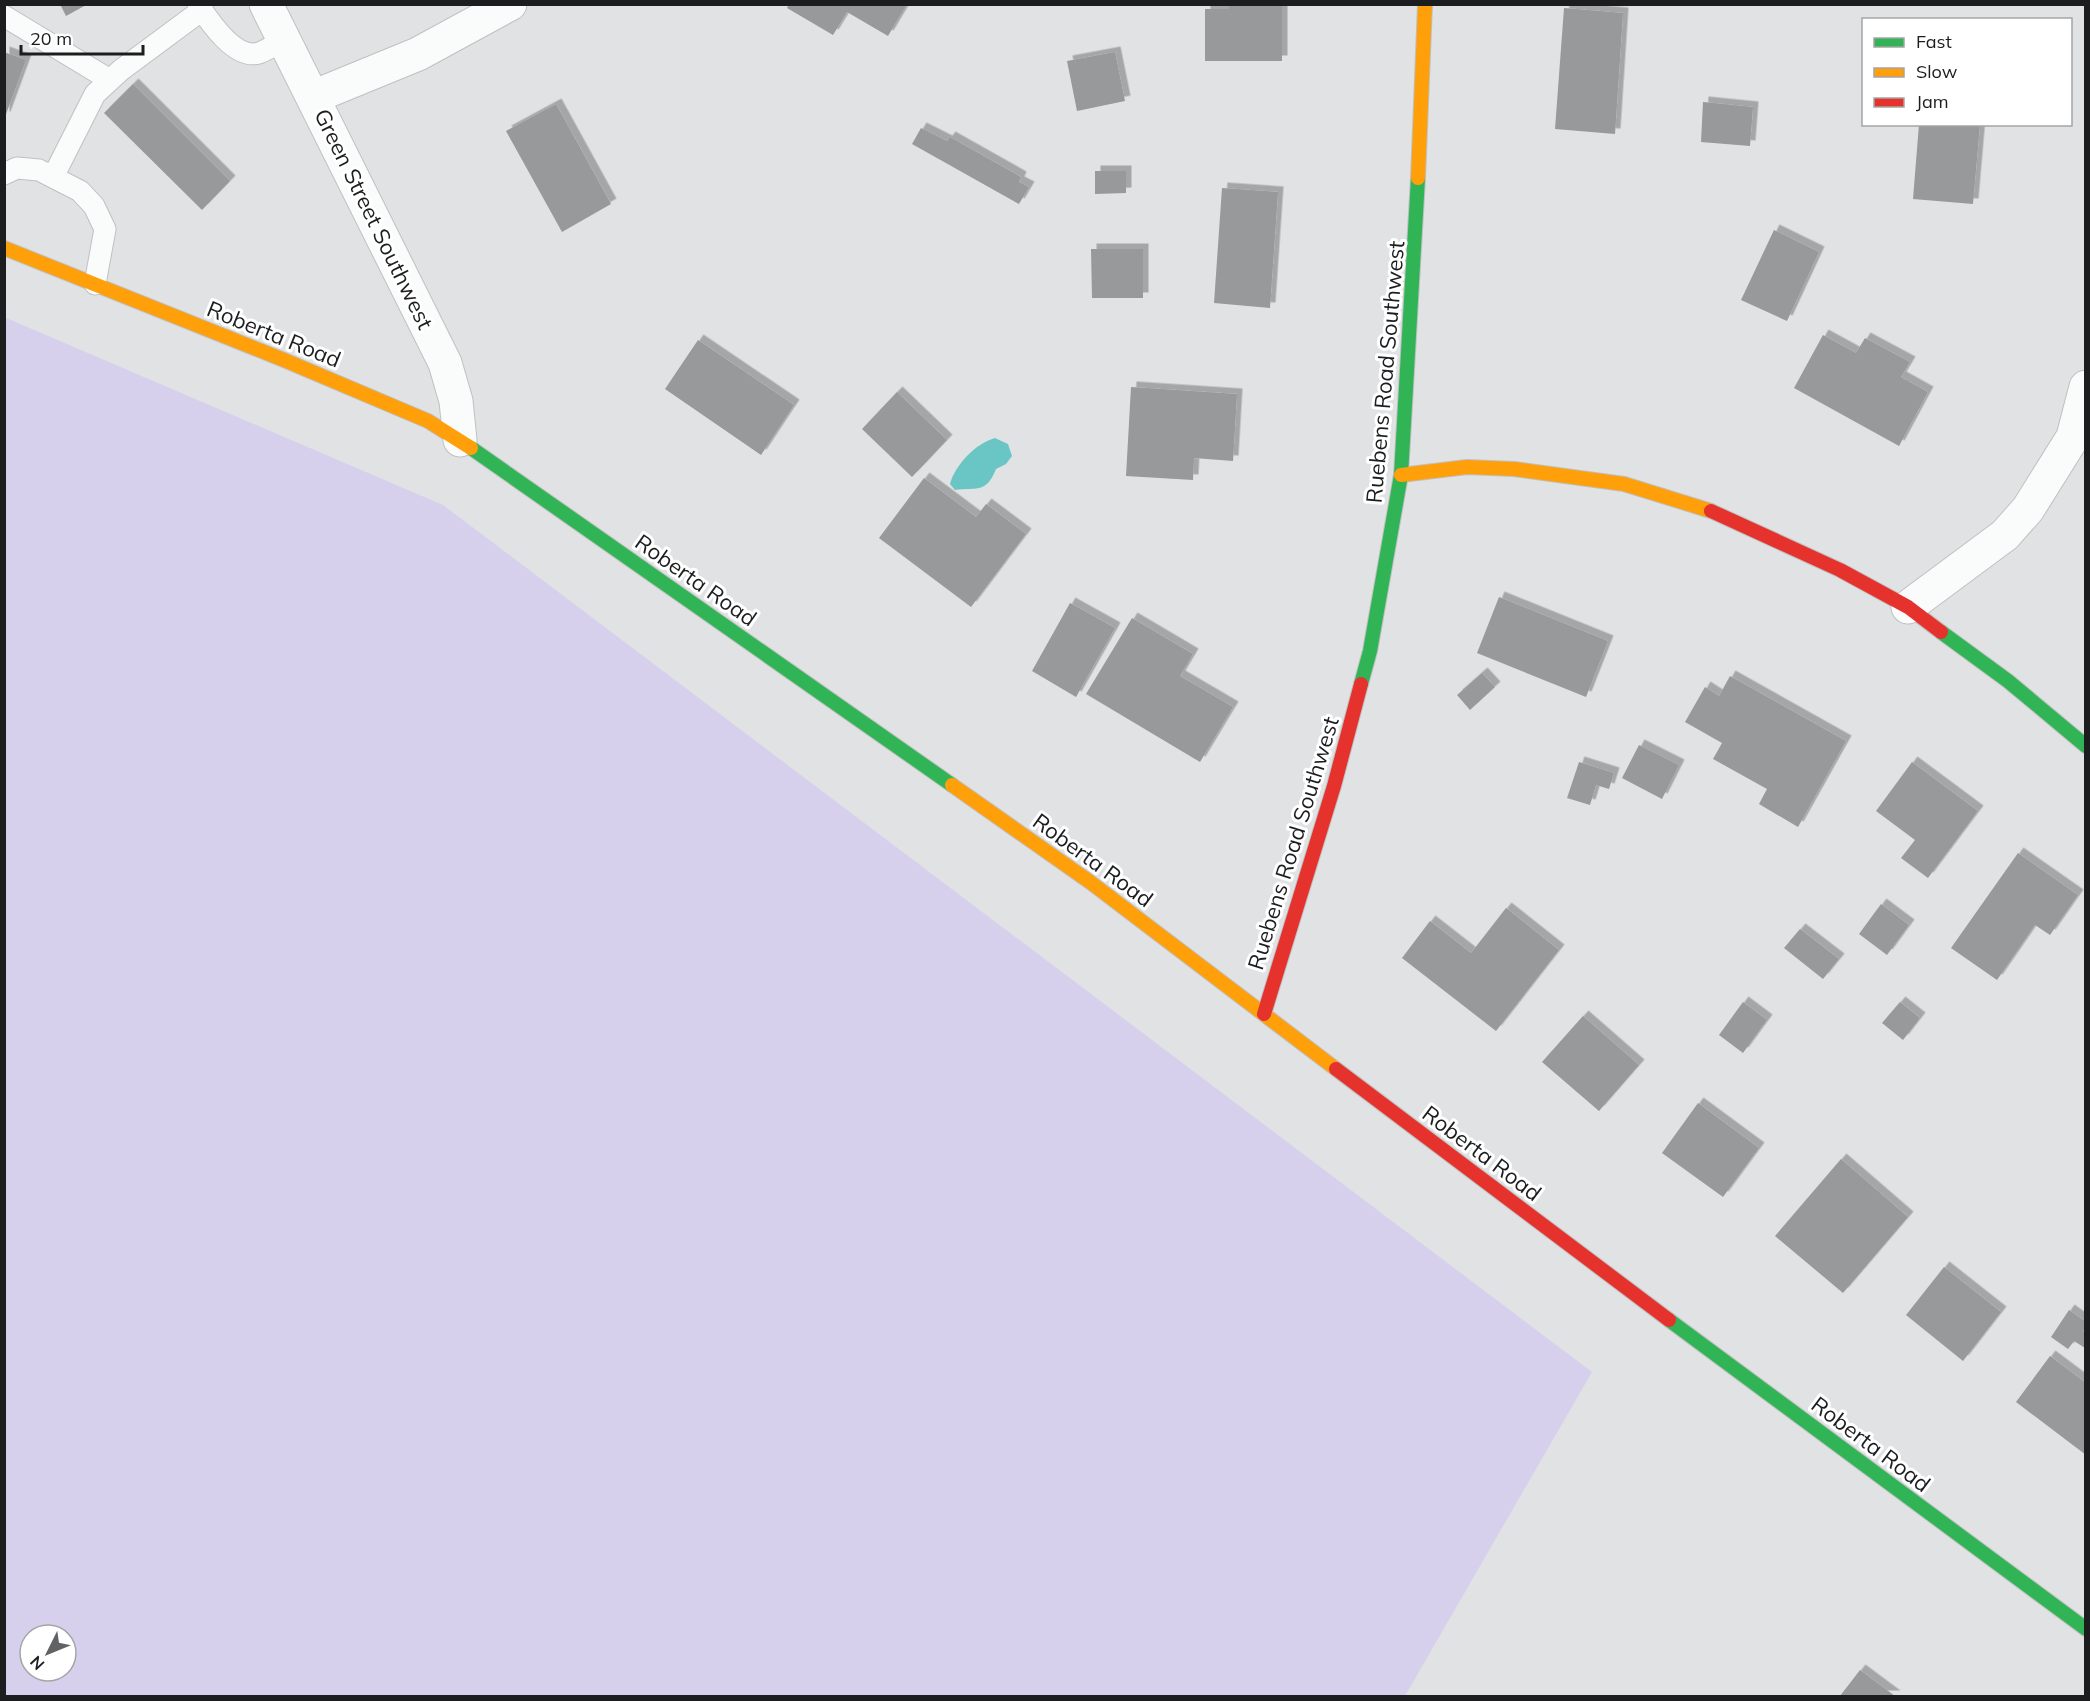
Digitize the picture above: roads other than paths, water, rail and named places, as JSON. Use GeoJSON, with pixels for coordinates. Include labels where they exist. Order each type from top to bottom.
{"type":"FeatureCollection","features":[{"type":"Feature","properties":{"kind":"street","name":"Green Street Southwest"},"geometry":{"type":"LineString","coordinates":[[266,4],[445,363],[456,401],[460,440]]}},
{"type":"Feature","properties":{"kind":"street"},"geometry":{"type":"LineString","coordinates":[[313,97],[418,54],[510,4]]}},
{"type":"Feature","properties":{"kind":"street","name":"Ruebens Road Southwest"},"geometry":{"type":"LineString","coordinates":[[1264,1014],[1334,786],[1370,651],[1401,475],[1416,243],[1425,4]]}},
{"type":"Feature","properties":{"kind":"street","name":"Roberta Road"},"geometry":{"type":"LineString","coordinates":[[4,248],[284,360],[428,421],[460,440],[1090,882],[1549,1231],[2085,1629]]}},
{"type":"Feature","properties":{"kind":"street"},"geometry":{"type":"LineString","coordinates":[[1908,607],[2005,535],[2028,509],[2073,436],[2085,387]]}},
{"type":"Feature","properties":{"kind":"street"},"geometry":{"type":"LineString","coordinates":[[1401,475],[1467,467],[1514,469],[1624,484],[1705,508],[1840,570],[1908,607],[2008,681],[2085,746]]}},
{"type":"Feature","properties":{"kind":"lane"},"geometry":{"type":"LineString","coordinates":[[53,177],[95,94],[200,7],[208,21],[226,40],[243,51],[257,54],[284,40]]}},
{"type":"Feature","properties":{"kind":"lane"},"geometry":{"type":"LineString","coordinates":[[4,16],[110,80]]}},
{"type":"Feature","properties":{"kind":"lane"},"geometry":{"type":"LineString","coordinates":[[4,174],[18,168],[39,170],[80,191],[94,206],[105,229],[95,284]]}},
{"type":"Feature","properties":{"kind":"water"},"geometry":{"type":"Polygon","coordinates":[[[995,438],[1008,444],[1012,456],[1006,464],[996,469],[984,486],[955,490],[950,484],[961,462],[981,445],[995,438]]]}}]}
